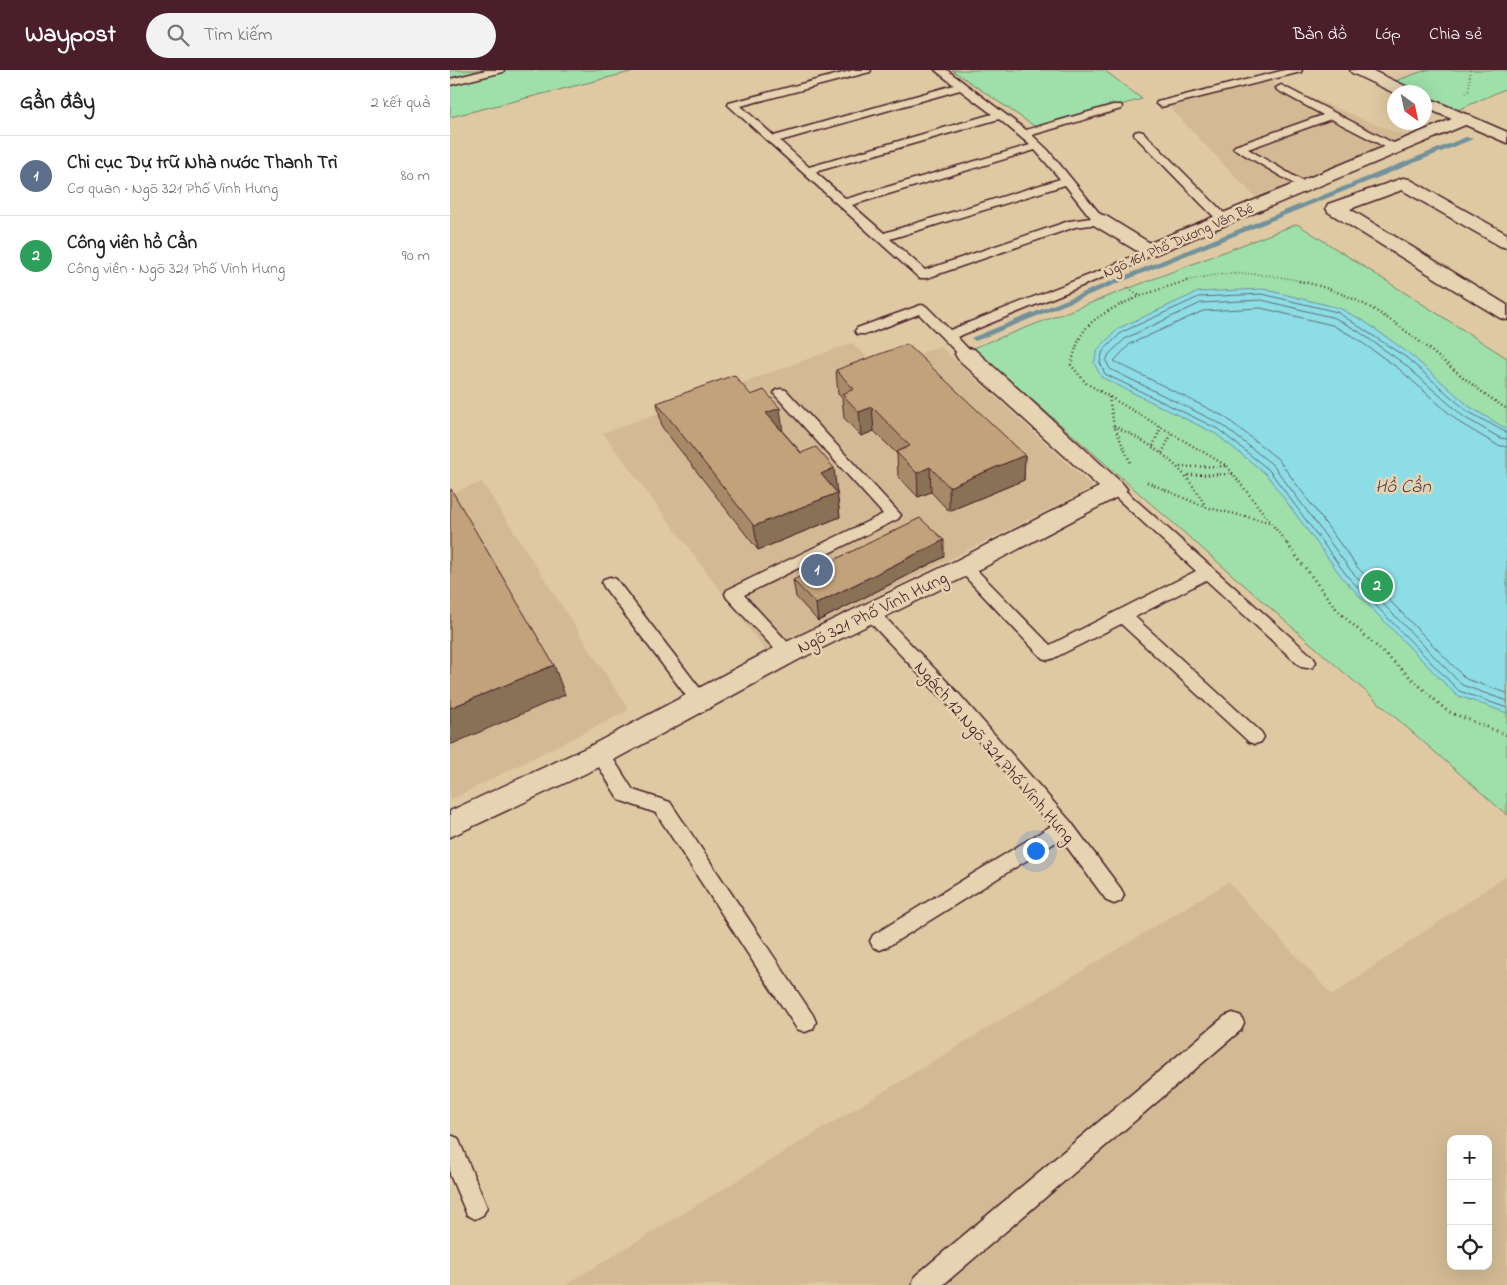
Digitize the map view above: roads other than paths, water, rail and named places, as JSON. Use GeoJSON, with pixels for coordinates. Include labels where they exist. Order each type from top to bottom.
{"type":"FeatureCollection","features":[{"type":"Feature","properties":{"kind":"street"},"geometry":{"type":"LineString","coordinates":[[1358,70],[1391,85]]}},
{"type":"Feature","properties":{"kind":"street"},"geometry":{"type":"LineString","coordinates":[[1432,105],[1507,138]]}},
{"type":"Feature","properties":{"kind":"street","name":"Ngõ 161 Phố Dương Văn Bé"},"geometry":{"type":"LineString","coordinates":[[1149,250],[1304,185],[1358,167],[1395,148],[1464,119]]}},
{"type":"Feature","properties":{"kind":"street"},"geometry":{"type":"LineString","coordinates":[[1358,167],[1386,183]]}},
{"type":"Feature","properties":{"kind":"street"},"geometry":{"type":"LineString","coordinates":[[1507,242],[1403,182],[1386,183],[1335,208],[1507,314]]}},
{"type":"Feature","properties":{"kind":"street"},"geometry":{"type":"LineString","coordinates":[[1099,220],[1149,250]]}},
{"type":"Feature","properties":{"kind":"street"},"geometry":{"type":"LineString","coordinates":[[966,354],[1126,483]]}},
{"type":"Feature","properties":{"kind":"street","name":"Ngõ 321 Phố Vĩnh Hưng"},"geometry":{"type":"LineString","coordinates":[[450,825],[600,754],[788,652],[964,567],[1126,483]]}},
{"type":"Feature","properties":{"kind":"lane"},"geometry":{"type":"LineString","coordinates":[[450,82],[499,70]]}},
{"type":"Feature","properties":{"kind":"lane"},"geometry":{"type":"LineString","coordinates":[[866,70],[733,105],[923,275],[1073,224],[1099,220],[1068,180],[1038,146],[940,70]]}},
{"type":"Feature","properties":{"kind":"lane"},"geometry":{"type":"LineString","coordinates":[[1161,104],[1297,70]]}},
{"type":"Feature","properties":{"kind":"lane"},"geometry":{"type":"LineString","coordinates":[[771,140],[962,86]]}},
{"type":"Feature","properties":{"kind":"lane"},"geometry":{"type":"LineString","coordinates":[[1281,88],[1395,148]]}},
{"type":"Feature","properties":{"kind":"lane"},"geometry":{"type":"LineString","coordinates":[[1024,134],[1117,107]]}},
{"type":"Feature","properties":{"kind":"lane"},"geometry":{"type":"LineString","coordinates":[[806,172],[1000,115]]}},
{"type":"Feature","properties":{"kind":"lane"},"geometry":{"type":"LineString","coordinates":[[1304,185],[1239,148],[1332,115]]}},
{"type":"Feature","properties":{"kind":"lane"},"geometry":{"type":"LineString","coordinates":[[1139,134],[1223,219]]}},
{"type":"Feature","properties":{"kind":"lane"},"geometry":{"type":"LineString","coordinates":[[843,204],[1038,146]]}},
{"type":"Feature","properties":{"kind":"lane"},"geometry":{"type":"LineString","coordinates":[[881,238],[1068,180]]}},
{"type":"Feature","properties":{"kind":"lane","name":"Ngõ 161 Phố Dương Văn Bé"},"geometry":{"type":"LineString","coordinates":[[948,336],[1106,273],[1139,258],[1149,250]]}},
{"type":"Feature","properties":{"kind":"lane"},"geometry":{"type":"LineString","coordinates":[[862,330],[921,309],[966,354]]}},
{"type":"Feature","properties":{"kind":"lane"},"geometry":{"type":"LineString","coordinates":[[781,393],[892,515],[733,594],[788,652]]}},
{"type":"Feature","properties":{"kind":"lane"},"geometry":{"type":"LineString","coordinates":[[1126,483],[1206,572],[1307,662]]}},
{"type":"Feature","properties":{"kind":"lane"},"geometry":{"type":"LineString","coordinates":[[964,567],[1048,654],[1206,572]]}},
{"type":"Feature","properties":{"kind":"lane"},"geometry":{"type":"LineString","coordinates":[[610,583],[699,700]]}},
{"type":"Feature","properties":{"kind":"lane","name":"Ngách 12 Ngõ 321 Phố Vĩnh Hưng"},"geometry":{"type":"LineString","coordinates":[[871,613],[953,699],[1064,828],[1114,895]]}},
{"type":"Feature","properties":{"kind":"lane"},"geometry":{"type":"LineString","coordinates":[[1123,616],[1255,736]]}},
{"type":"Feature","properties":{"kind":"lane"},"geometry":{"type":"LineString","coordinates":[[600,754],[626,795],[663,807],[805,1022]]}},
{"type":"Feature","properties":{"kind":"lane"},"geometry":{"type":"LineString","coordinates":[[880,940],[1064,828]]}},
{"type":"Feature","properties":{"kind":"lane"},"geometry":{"type":"LineString","coordinates":[[924,1285],[1233,1023]]}},
{"type":"Feature","properties":{"kind":"lane"},"geometry":{"type":"LineString","coordinates":[[450,1146],[475,1207]]}},
{"type":"Feature","properties":{"kind":"water","name":"Hồ Cần"},"geometry":{"type":"Polygon","coordinates":[[[1263,289],[1339,308],[1364,321],[1410,354],[1470,407],[1507,429],[1507,713],[1456,695],[1344,580],[1266,474],[1216,434],[1101,377],[1094,363],[1098,349],[1119,328],[1198,292],[1263,289]]]}},
{"type":"Feature","properties":{"kind":"waterway"},"geometry":{"type":"LineString","coordinates":[[975,338],[1469,139]]}},
{"type":"Feature","properties":{"kind":"place","name":"Chi cục Dự trữ Nhà nước Thanh Trì"},"geometry":{"type":"Point","coordinates":[817,570]}},
{"type":"Feature","properties":{"kind":"place","name":"Công viên hồ Cần"},"geometry":{"type":"Point","coordinates":[1377,586]}}]}
